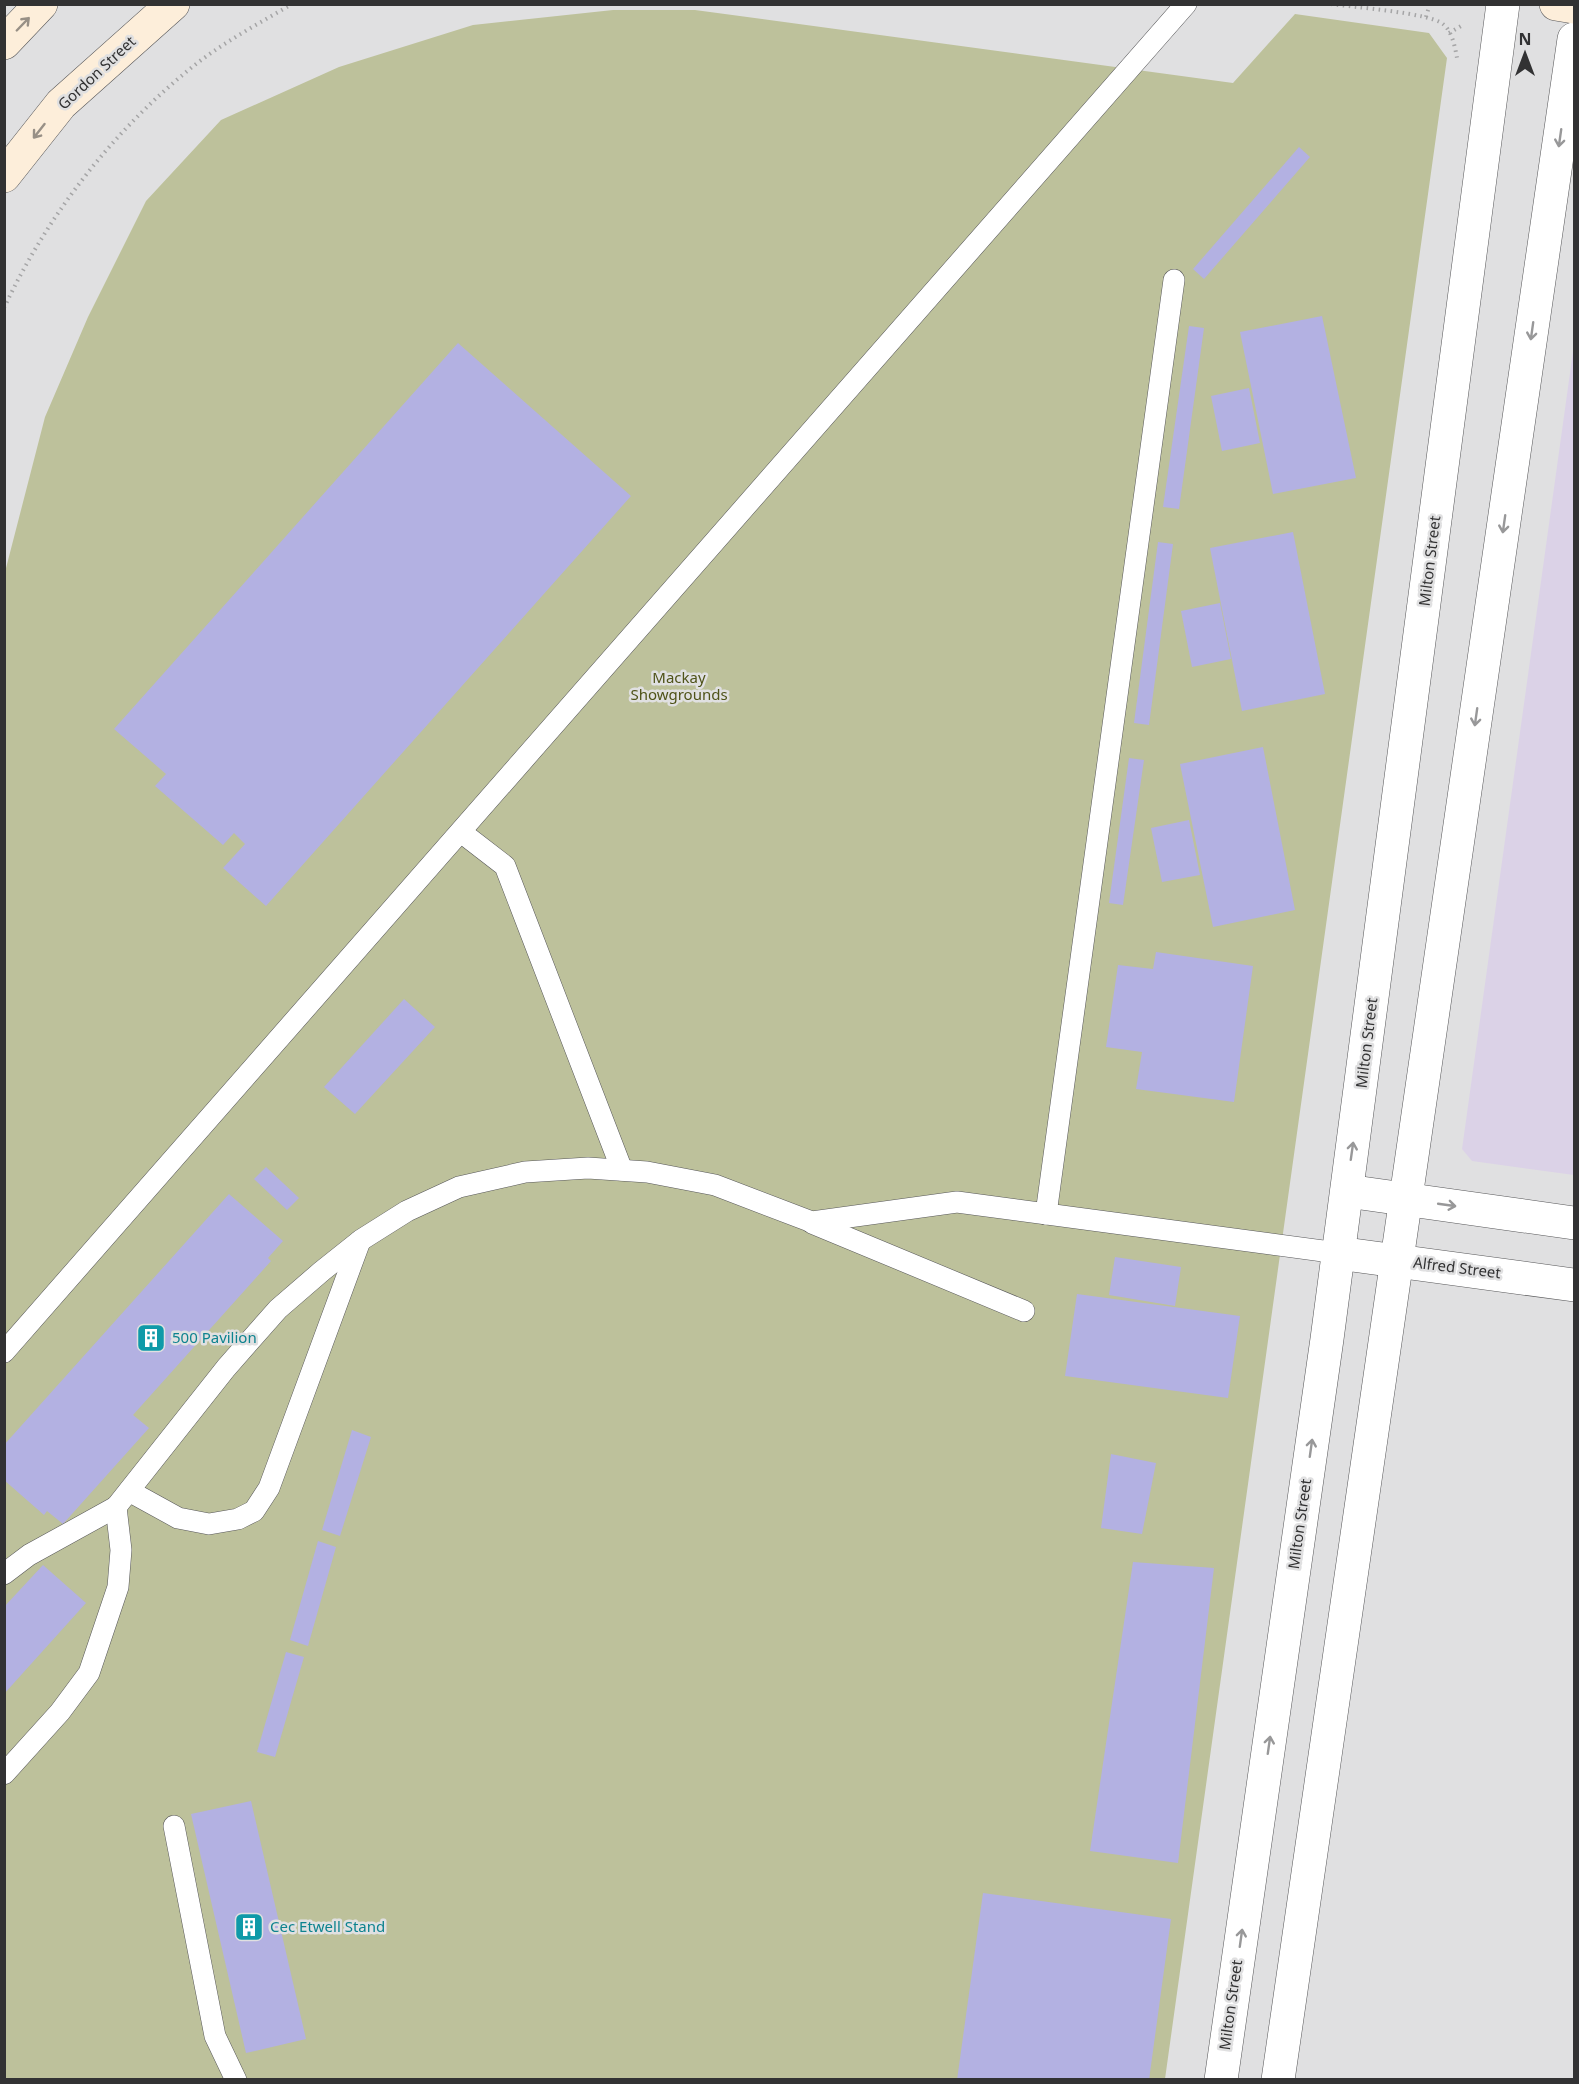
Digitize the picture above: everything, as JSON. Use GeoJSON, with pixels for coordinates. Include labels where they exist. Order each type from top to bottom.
{"type":"FeatureCollection","features":[{"type":"Feature","properties":{"kind":"main road"},"geometry":{"type":"LineString","coordinates":[[4,43],[41,4]]}},
{"type":"Feature","properties":{"kind":"main road","name":"Gordon Street"},"geometry":{"type":"LineString","coordinates":[[4,176],[61,104],[173,4]]}},
{"type":"Feature","properties":{"kind":"main road"},"geometry":{"type":"LineString","coordinates":[[1556,4],[1575,7]]}},
{"type":"Feature","properties":{"kind":"street","name":"Milton Street"},"geometry":{"type":"LineString","coordinates":[[1221,2079],[1347,1191],[1503,4]]}},
{"type":"Feature","properties":{"kind":"street"},"geometry":{"type":"LineString","coordinates":[[1278,2079],[1575,39]]}},
{"type":"Feature","properties":{"kind":"street"},"geometry":{"type":"LineString","coordinates":[[1347,1191],[1575,1223]]}},
{"type":"Feature","properties":{"kind":"street","name":"Alfred Street"},"geometry":{"type":"LineString","coordinates":[[1338,1253],[1575,1285]]}},
{"type":"Feature","properties":{"kind":"lane"},"geometry":{"type":"LineString","coordinates":[[4,1352],[1186,4]]}},
{"type":"Feature","properties":{"kind":"lane"},"geometry":{"type":"LineString","coordinates":[[1046,1214],[1174,280]]}},
{"type":"Feature","properties":{"kind":"lane"},"geometry":{"type":"LineString","coordinates":[[461,832],[505,866],[622,1170]]}},
{"type":"Feature","properties":{"kind":"lane"},"geometry":{"type":"LineString","coordinates":[[4,1574],[29,1555],[122,1499],[226,1368],[278,1309],[361,1240],[407,1211],[459,1187],[525,1172],[588,1168],[647,1172],[715,1185],[812,1222],[1024,1311]]}},
{"type":"Feature","properties":{"kind":"lane"},"geometry":{"type":"LineString","coordinates":[[812,1222],[957,1202],[1338,1253]]}},
{"type":"Feature","properties":{"kind":"lane"},"geometry":{"type":"LineString","coordinates":[[122,1499],[178,1518],[209,1524],[238,1519],[254,1511],[268,1488],[361,1240]]}},
{"type":"Feature","properties":{"kind":"lane"},"geometry":{"type":"LineString","coordinates":[[4,1774],[60,1712],[89,1673],[118,1587],[122,1499]]}},
{"type":"Feature","properties":{"kind":"lane"},"geometry":{"type":"LineString","coordinates":[[174,1826],[215,2036],[236,2079]]}},
{"type":"Feature","properties":{"kind":"path"},"geometry":{"type":"LineString","coordinates":[[4,308],[47,229],[105,153],[192,67],[292,4]]}},
{"type":"Feature","properties":{"kind":"path"},"geometry":{"type":"LineString","coordinates":[[1331,4],[1426,17],[1443,24],[1455,44],[1457,58]]}},
{"type":"Feature","properties":{"kind":"path"},"geometry":{"type":"LineString","coordinates":[[1426,17],[1429,6]]}},
{"type":"Feature","properties":{"kind":"path"},"geometry":{"type":"LineString","coordinates":[[1449,33],[1461,26]]}},
{"type":"Feature","properties":{"kind":"shaded area"},"geometry":{"type":"Polygon","coordinates":[[[1574,344],[1574,1175],[1472,1161],[1462,1149],[1574,344]]]}},
{"type":"Feature","properties":{"kind":"green space","name":"Mackay Showgrounds"},"geometry":{"type":"Polygon","coordinates":[[[613,10],[695,10],[1233,83],[1295,14],[1429,33],[1447,58],[1165,2079],[5,2080],[5,572],[45,417],[88,317],[146,201],[221,120],[339,67],[473,25],[613,10]]]}},
{"type":"Feature","properties":{"kind":"building"},"geometry":{"type":"Polygon","coordinates":[[[1299,147],[1310,157],[1204,279],[1193,269],[1299,147]]]}},
{"type":"Feature","properties":{"kind":"building"},"geometry":{"type":"Polygon","coordinates":[[[1322,316],[1356,478],[1273,494],[1240,332],[1322,316]]]}},
{"type":"Feature","properties":{"kind":"building"},"geometry":{"type":"Polygon","coordinates":[[[1189,326],[1204,328],[1179,509],[1163,507],[1189,326]]]}},
{"type":"Feature","properties":{"kind":"building"},"geometry":{"type":"Polygon","coordinates":[[[458,343],[631,496],[266,906],[223,868],[245,844],[234,833],[223,845],[155,786],[166,774],[114,729],[458,343]]]}},
{"type":"Feature","properties":{"kind":"building"},"geometry":{"type":"Polygon","coordinates":[[[1249,388],[1260,443],[1222,451],[1211,396],[1249,388]]]}},
{"type":"Feature","properties":{"kind":"building"},"geometry":{"type":"Polygon","coordinates":[[[1293,532],[1325,694],[1242,711],[1210,548],[1293,532]]]}},
{"type":"Feature","properties":{"kind":"building"},"geometry":{"type":"Polygon","coordinates":[[[1158,542],[1173,544],[1149,725],[1134,723],[1158,542]]]}},
{"type":"Feature","properties":{"kind":"building"},"geometry":{"type":"Polygon","coordinates":[[[1220,603],[1231,659],[1192,667],[1181,611],[1220,603]]]}},
{"type":"Feature","properties":{"kind":"building"},"geometry":{"type":"Polygon","coordinates":[[[1263,747],[1295,910],[1213,927],[1180,764],[1263,747]]]}},
{"type":"Feature","properties":{"kind":"building"},"geometry":{"type":"Polygon","coordinates":[[[1129,758],[1144,760],[1123,905],[1109,903],[1129,758]]]}},
{"type":"Feature","properties":{"kind":"building"},"geometry":{"type":"Polygon","coordinates":[[[1189,820],[1200,875],[1162,882],[1151,828],[1189,820]]]}},
{"type":"Feature","properties":{"kind":"building"},"geometry":{"type":"Polygon","coordinates":[[[1156,952],[1253,966],[1234,1102],[1136,1089],[1142,1052],[1106,1047],[1118,965],[1153,969],[1156,952]]]}},
{"type":"Feature","properties":{"kind":"building"},"geometry":{"type":"Polygon","coordinates":[[[404,999],[435,1027],[355,1114],[324,1087],[404,999]]]}},
{"type":"Feature","properties":{"kind":"building"},"geometry":{"type":"Polygon","coordinates":[[[266,1167],[299,1198],[287,1210],[254,1179],[266,1167]]]}},
{"type":"Feature","properties":{"kind":"building","name":"500 Pavilion"},"geometry":{"type":"Polygon","coordinates":[[[229,1194],[283,1241],[268,1258],[271,1261],[133,1415],[149,1428],[63,1524],[47,1511],[44,1515],[4,1480],[4,1445],[229,1194]]]}},
{"type":"Feature","properties":{"kind":"building"},"geometry":{"type":"Polygon","coordinates":[[[1115,1257],[1181,1267],[1175,1306],[1109,1295],[1115,1257]]]}},
{"type":"Feature","properties":{"kind":"building"},"geometry":{"type":"Polygon","coordinates":[[[1077,1294],[1240,1316],[1228,1398],[1065,1376],[1077,1294]]]}},
{"type":"Feature","properties":{"kind":"building"},"geometry":{"type":"Polygon","coordinates":[[[352,1430],[371,1437],[340,1536],[322,1530],[352,1430]]]}},
{"type":"Feature","properties":{"kind":"building"},"geometry":{"type":"Polygon","coordinates":[[[1111,1454],[1156,1463],[1142,1534],[1101,1528],[1111,1454]]]}},
{"type":"Feature","properties":{"kind":"building"},"geometry":{"type":"Polygon","coordinates":[[[318,1541],[336,1547],[308,1646],[290,1640],[318,1541]]]}},
{"type":"Feature","properties":{"kind":"building"},"geometry":{"type":"Polygon","coordinates":[[[1133,1562],[1214,1568],[1178,1863],[1090,1851],[1133,1562]]]}},
{"type":"Feature","properties":{"kind":"building"},"geometry":{"type":"Polygon","coordinates":[[[43,1565],[86,1603],[4,1694],[4,1607],[43,1565]]]}},
{"type":"Feature","properties":{"kind":"building"},"geometry":{"type":"Polygon","coordinates":[[[286,1652],[304,1657],[275,1757],[257,1752],[286,1652]]]}},
{"type":"Feature","properties":{"kind":"building","name":"Cec Etwell Stand"},"geometry":{"type":"Polygon","coordinates":[[[251,1801],[306,2039],[246,2053],[191,1814],[251,1801]]]}},
{"type":"Feature","properties":{"kind":"building"},"geometry":{"type":"Polygon","coordinates":[[[983,1893],[1171,1919],[1149,2080],[957,2080],[983,1893]]]}},
{"type":"Feature","properties":{"kind":"place","name":"500 Pavilion"},"geometry":{"type":"Point","coordinates":[151,1338]}},
{"type":"Feature","properties":{"kind":"place","name":"Cec Etwell Stand"},"geometry":{"type":"Point","coordinates":[249,1927]}}]}
